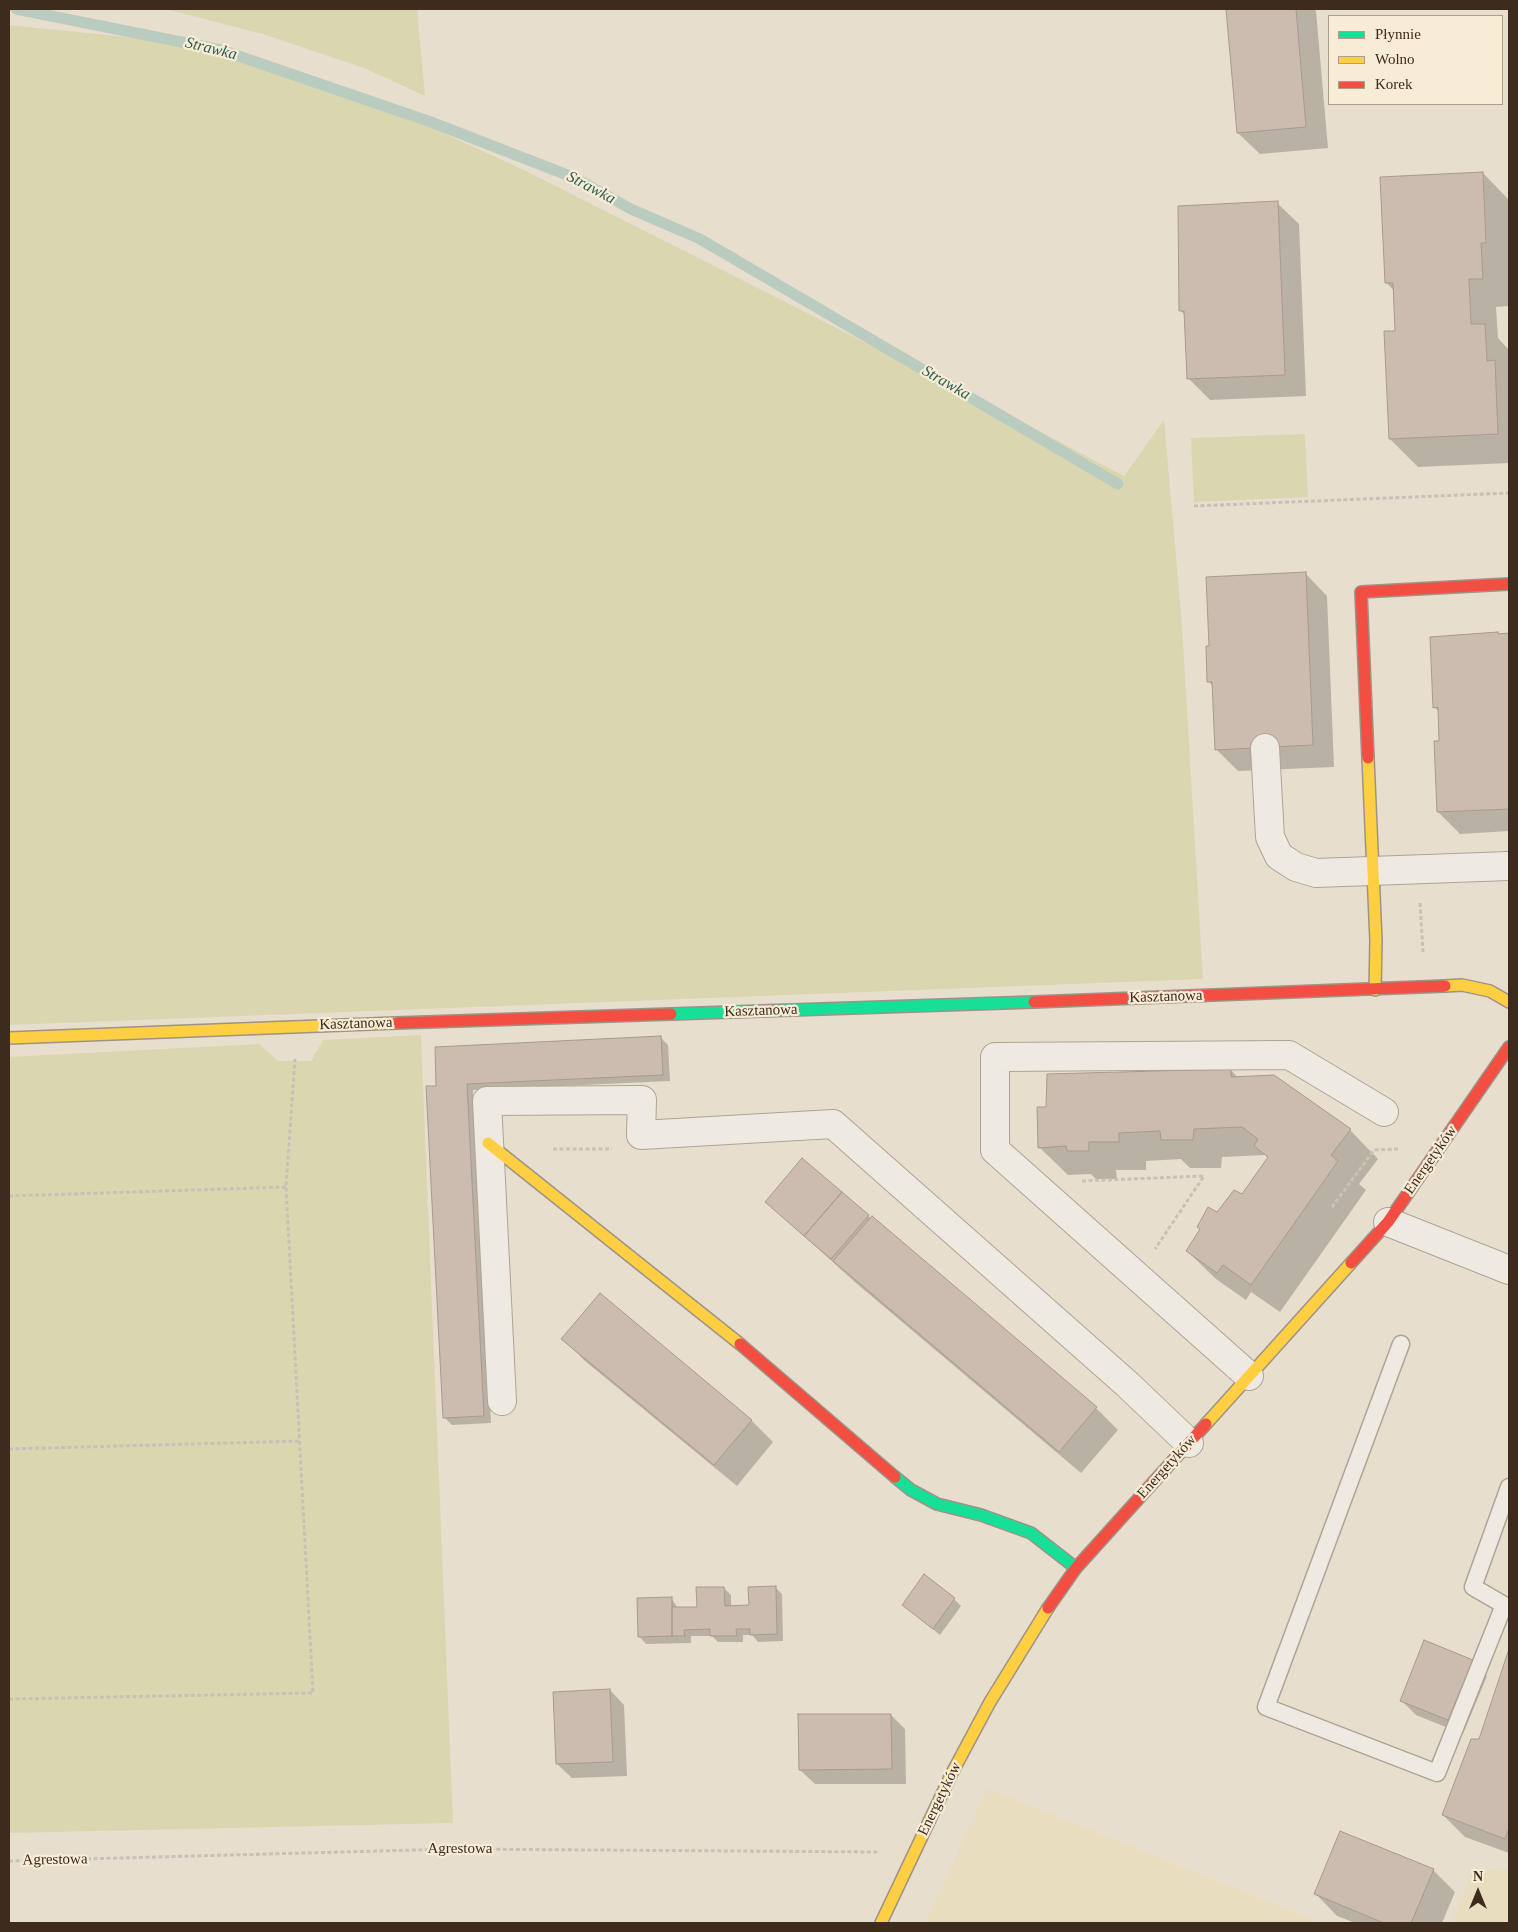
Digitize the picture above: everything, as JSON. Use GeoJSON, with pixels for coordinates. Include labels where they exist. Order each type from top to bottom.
{"type":"FeatureCollection","features":[{"type":"Feature","properties":{"kind":"street"},"geometry":{"type":"LineString","coordinates":[[1375,990],[1373,872],[1361,592],[1509,584]]}},
{"type":"Feature","properties":{"kind":"street"},"geometry":{"type":"LineString","coordinates":[[1265,748],[1270,838],[1279,856],[1296,867],[1316,874],[1509,866]]}},
{"type":"Feature","properties":{"kind":"street","name":"Kasztanowa"},"geometry":{"type":"LineString","coordinates":[[9,1038],[296,1026],[1375,990],[1462,985],[1490,990],[1509,1002]]}},
{"type":"Feature","properties":{"kind":"street","name":"Energetyków"},"geometry":{"type":"LineString","coordinates":[[882,1923],[952,1773],[990,1702],[1055,1596],[1076,1568],[1388,1222],[1509,1047]]}},
{"type":"Feature","properties":{"kind":"street"},"geometry":{"type":"LineString","coordinates":[[1249,1376],[995,1150],[995,1057],[1289,1055],[1384,1112]]}},
{"type":"Feature","properties":{"kind":"street"},"geometry":{"type":"LineString","coordinates":[[502,1401],[487,1101],[642,1100],[641,1135],[833,1124],[1127,1384],[1189,1443]]}},
{"type":"Feature","properties":{"kind":"street"},"geometry":{"type":"LineString","coordinates":[[488,1143],[738,1342],[910,1490],[938,1504],[981,1515],[1031,1533],[1076,1568]]}},
{"type":"Feature","properties":{"kind":"street"},"geometry":{"type":"LineString","coordinates":[[1388,1222],[1509,1270]]}},
{"type":"Feature","properties":{"kind":"lane"},"geometry":{"type":"LineString","coordinates":[[1400,1344],[1266,1707],[1437,1773],[1504,1605],[1473,1588],[1509,1488]]}},
{"type":"Feature","properties":{"kind":"path"},"geometry":{"type":"LineString","coordinates":[[1194,506],[1509,493]]}},
{"type":"Feature","properties":{"kind":"path"},"geometry":{"type":"LineString","coordinates":[[9,1699],[313,1693],[286,1187],[295,1061]]}},
{"type":"Feature","properties":{"kind":"path"},"geometry":{"type":"LineString","coordinates":[[546,1189],[551,1149],[616,1149]]}},
{"type":"Feature","properties":{"kind":"path"},"geometry":{"type":"LineString","coordinates":[[1032,1183],[1204,1176],[1137,1276]]}},
{"type":"Feature","properties":{"kind":"path"},"geometry":{"type":"LineString","coordinates":[[9,1196],[286,1187]]}},
{"type":"Feature","properties":{"kind":"path"},"geometry":{"type":"LineString","coordinates":[[9,1448],[300,1442]]}},
{"type":"Feature","properties":{"kind":"path","name":"Agrestowa"},"geometry":{"type":"LineString","coordinates":[[9,1861],[452,1849],[885,1852],[909,1862]]}},
{"type":"Feature","properties":{"kind":"shaded area"},"geometry":{"type":"Polygon","coordinates":[[[166,9],[417,9],[425,96],[364,68],[266,35],[166,9]]]}},
{"type":"Feature","properties":{"kind":"shaded area"},"geometry":{"type":"Polygon","coordinates":[[[9,25],[156,40],[280,72],[421,123],[524,170],[1013,417],[1124,476],[1164,420],[1182,625],[1203,979],[9,1025],[9,25]]]}},
{"type":"Feature","properties":{"kind":"shaded area"},"geometry":{"type":"Polygon","coordinates":[[[1305,434],[1308,497],[1194,502],[1191,438],[1305,434]]]}},
{"type":"Feature","properties":{"kind":"shaded area"},"geometry":{"type":"Polygon","coordinates":[[[421,1035],[453,1823],[9,1833],[9,1057],[259,1044],[278,1061],[311,1061],[323,1040],[421,1035]]]}},
{"type":"Feature","properties":{"kind":"shaded area"},"geometry":{"type":"Polygon","coordinates":[[[987,1789],[1005,1796],[1321,1923],[925,1923],[987,1789]]]}},
{"type":"Feature","properties":{"kind":"shaded area"},"geometry":{"type":"Polygon","coordinates":[[[1509,1869],[1509,1923],[1452,1923],[1473,1871],[1509,1869]]]}},
{"type":"Feature","properties":{"kind":"building"},"geometry":{"type":"Polygon","coordinates":[[[1226,9],[1296,9],[1306,127],[1237,133],[1226,9]]]}},
{"type":"Feature","properties":{"kind":"building"},"geometry":{"type":"Polygon","coordinates":[[[1483,172],[1486,243],[1481,243],[1483,279],[1469,279],[1471,324],[1485,324],[1487,361],[1495,360],[1498,434],[1389,439],[1384,331],[1395,331],[1393,283],[1385,283],[1380,177],[1483,172]]]}},
{"type":"Feature","properties":{"kind":"building"},"geometry":{"type":"Polygon","coordinates":[[[1278,201],[1285,375],[1187,379],[1184,311],[1179,311],[1178,206],[1278,201]]]}},
{"type":"Feature","properties":{"kind":"building"},"geometry":{"type":"Polygon","coordinates":[[[1306,572],[1313,745],[1215,750],[1212,682],[1207,682],[1206,646],[1209,646],[1206,577],[1306,572]]]}},
{"type":"Feature","properties":{"kind":"building"},"geometry":{"type":"Polygon","coordinates":[[[1498,632],[1498,634],[1509,633],[1509,809],[1437,812],[1434,741],[1439,741],[1438,707],[1433,708],[1430,637],[1498,632]]]}},
{"type":"Feature","properties":{"kind":"building"},"geometry":{"type":"Polygon","coordinates":[[[661,1036],[663,1075],[467,1084],[484,1416],[443,1418],[426,1086],[436,1086],[435,1047],[661,1036]]]}},
{"type":"Feature","properties":{"kind":"building"},"geometry":{"type":"Polygon","coordinates":[[[1231,1069],[1231,1077],[1274,1075],[1351,1129],[1331,1155],[1338,1161],[1251,1285],[1223,1265],[1217,1273],[1186,1251],[1200,1229],[1197,1227],[1208,1207],[1217,1212],[1234,1190],[1242,1194],[1268,1157],[1254,1146],[1258,1139],[1242,1127],[1194,1129],[1193,1140],[1161,1140],[1160,1131],[1119,1133],[1119,1142],[1089,1142],[1089,1151],[1067,1151],[1066,1146],[1038,1148],[1037,1107],[1046,1107],[1047,1074],[1231,1069]]]}},
{"type":"Feature","properties":{"kind":"building"},"geometry":{"type":"Polygon","coordinates":[[[802,1158],[842,1192],[804,1236],[765,1202],[802,1158]]]}},
{"type":"Feature","properties":{"kind":"building"},"geometry":{"type":"Polygon","coordinates":[[[842,1192],[869,1215],[831,1259],[804,1236],[842,1192]]]}},
{"type":"Feature","properties":{"kind":"building"},"geometry":{"type":"Polygon","coordinates":[[[872,1216],[1097,1407],[1059,1452],[833,1261],[872,1216]]]}},
{"type":"Feature","properties":{"kind":"building"},"geometry":{"type":"Polygon","coordinates":[[[600,1293],[752,1420],[714,1465],[561,1339],[600,1293]]]}},
{"type":"Feature","properties":{"kind":"building"},"geometry":{"type":"Polygon","coordinates":[[[924,1574],[955,1598],[933,1629],[902,1605],[924,1574]]]}},
{"type":"Feature","properties":{"kind":"building"},"geometry":{"type":"Polygon","coordinates":[[[776,1586],[777,1634],[750,1635],[750,1629],[736,1629],[737,1636],[710,1636],[710,1629],[684,1630],[685,1636],[672,1636],[672,1607],[697,1607],[696,1587],[724,1587],[725,1606],[749,1605],[748,1587],[776,1586]]]}},
{"type":"Feature","properties":{"kind":"building"},"geometry":{"type":"Polygon","coordinates":[[[672,1597],[672,1636],[638,1637],[637,1598],[672,1597]]]}},
{"type":"Feature","properties":{"kind":"building"},"geometry":{"type":"Polygon","coordinates":[[[1424,1640],[1473,1660],[1448,1720],[1400,1701],[1424,1640]]]}},
{"type":"Feature","properties":{"kind":"building"},"geometry":{"type":"Polygon","coordinates":[[[1509,1649],[1509,1828],[1505,1839],[1442,1815],[1471,1739],[1479,1739],[1509,1649]]]}},
{"type":"Feature","properties":{"kind":"building"},"geometry":{"type":"Polygon","coordinates":[[[610,1689],[613,1762],[556,1764],[553,1692],[610,1689]]]}},
{"type":"Feature","properties":{"kind":"building"},"geometry":{"type":"Polygon","coordinates":[[[798,1714],[891,1714],[892,1769],[799,1770],[798,1714]]]}},
{"type":"Feature","properties":{"kind":"building"},"geometry":{"type":"Polygon","coordinates":[[[1340,1831],[1434,1869],[1411,1923],[1384,1923],[1314,1894],[1340,1831]]]}},
{"type":"Feature","properties":{"kind":"waterway","name":"Strawka"},"geometry":{"type":"LineString","coordinates":[[16,9],[221,50],[431,122],[575,178],[631,209],[700,239],[1118,484]]}},
{"type":"Feature","properties":{"kind":"traffic: fast"},"geometry":{"type":"LineString","coordinates":[[671,1014],[1034,1002]]}},
{"type":"Feature","properties":{"kind":"traffic: fast"},"geometry":{"type":"LineString","coordinates":[[895,1477],[911,1490],[937,1504],[981,1515],[1031,1533],[1076,1568]]}},
{"type":"Feature","properties":{"kind":"traffic: slow"},"geometry":{"type":"LineString","coordinates":[[1368,758],[1376,941],[1375,990]]}},
{"type":"Feature","properties":{"kind":"traffic: slow"},"geometry":{"type":"LineString","coordinates":[[1445,986],[1462,985],[1490,991],[1509,1002]]}},
{"type":"Feature","properties":{"kind":"traffic: slow"},"geometry":{"type":"LineString","coordinates":[[9,1038],[396,1023]]}},
{"type":"Feature","properties":{"kind":"traffic: slow"},"geometry":{"type":"LineString","coordinates":[[488,1143],[740,1344]]}},
{"type":"Feature","properties":{"kind":"traffic: slow"},"geometry":{"type":"LineString","coordinates":[[1206,1424],[1351,1263]]}},
{"type":"Feature","properties":{"kind":"traffic: slow"},"geometry":{"type":"LineString","coordinates":[[881,1923],[952,1773],[990,1702],[1048,1608]]}},
{"type":"Feature","properties":{"kind":"traffic: jam"},"geometry":{"type":"LineString","coordinates":[[1368,758],[1361,592],[1509,584]]}},
{"type":"Feature","properties":{"kind":"traffic: jam"},"geometry":{"type":"LineString","coordinates":[[1034,1002],[1445,986]]}},
{"type":"Feature","properties":{"kind":"traffic: jam"},"geometry":{"type":"LineString","coordinates":[[396,1023],[671,1014]]}},
{"type":"Feature","properties":{"kind":"traffic: jam"},"geometry":{"type":"LineString","coordinates":[[1351,1263],[1388,1222],[1509,1047]]}},
{"type":"Feature","properties":{"kind":"traffic: jam"},"geometry":{"type":"LineString","coordinates":[[740,1344],[895,1477]]}},
{"type":"Feature","properties":{"kind":"traffic: jam"},"geometry":{"type":"LineString","coordinates":[[1048,1608],[1076,1568],[1206,1424]]}}]}
